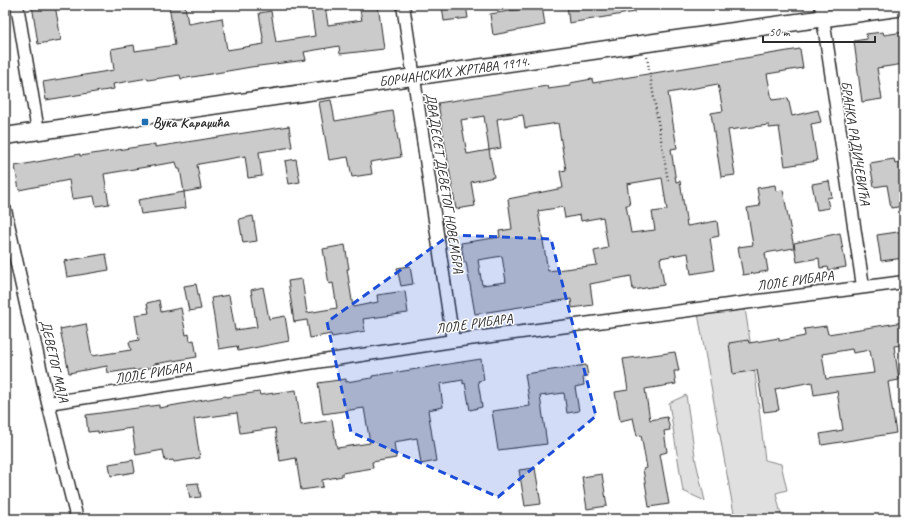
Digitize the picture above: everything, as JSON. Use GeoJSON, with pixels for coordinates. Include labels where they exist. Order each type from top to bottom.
{"type":"FeatureCollection","features":[{"type":"Feature","properties":{"kind":"street"},"geometry":{"type":"LineString","coordinates":[[17,5],[38,131]]}},
{"type":"Feature","properties":{"kind":"street","name":"ДВАДЕСЕТ ДЕВЕТОГ НОВЕМБРА"},"geometry":{"type":"LineString","coordinates":[[403,5],[453,341]]}},
{"type":"Feature","properties":{"kind":"street","name":"БОРЧАНСКИХ ЖРТАВА 1914."},"geometry":{"type":"LineString","coordinates":[[5,136],[645,43],[822,12],[904,8]]}},
{"type":"Feature","properties":{"kind":"street","name":"БРАНКА РАДИЧЕВИЋА"},"geometry":{"type":"LineString","coordinates":[[822,12],[863,286]]}},
{"type":"Feature","properties":{"kind":"street","name":"ДЕВЕТОГ МАЈА"},"geometry":{"type":"LineString","coordinates":[[5,210],[48,403],[77,519]]}},
{"type":"Feature","properties":{"kind":"street","name":"ЛОЛЕ РИБАРА"},"geometry":{"type":"LineString","coordinates":[[48,403],[453,341],[863,286],[904,282]]}},
{"type":"Feature","properties":{"kind":"path"},"geometry":{"type":"LineString","coordinates":[[645,43],[668,181]]}},
{"type":"Feature","properties":{"kind":"highlighted area"},"geometry":{"type":"Polygon","coordinates":[[[450,235],[551,239],[596,416],[498,497],[351,432],[327,322],[450,235]]]}},
{"type":"Feature","properties":{"kind":"shaded area"},"geometry":{"type":"Polygon","coordinates":[[[744,302],[755,373],[765,460],[781,464],[787,490],[776,493],[782,519],[735,519],[697,308],[744,302]]]}},
{"type":"Feature","properties":{"kind":"shaded area"},"geometry":{"type":"Polygon","coordinates":[[[686,395],[696,462],[705,501],[683,491],[669,403],[686,395]]]}},
{"type":"Feature","properties":{"kind":"building"},"geometry":{"type":"Polygon","coordinates":[[[32,5],[55,5],[61,40],[38,44],[32,5]]]}},
{"type":"Feature","properties":{"kind":"building"},"geometry":{"type":"Polygon","coordinates":[[[169,5],[185,5],[188,24],[222,18],[227,50],[264,44],[259,13],[271,11],[276,42],[315,36],[311,8],[325,6],[328,25],[362,20],[359,5],[378,5],[384,49],[340,54],[339,46],[304,52],[306,60],[251,67],[181,79],[180,75],[148,80],[148,78],[113,84],[114,89],[46,100],[43,82],[114,70],[111,49],[134,45],[135,51],[175,45],[169,5]]]}},
{"type":"Feature","properties":{"kind":"building"},"geometry":{"type":"Polygon","coordinates":[[[442,5],[466,5],[468,18],[444,21],[442,5]]]}},
{"type":"Feature","properties":{"kind":"building"},"geometry":{"type":"Polygon","coordinates":[[[567,5],[634,5],[635,12],[569,23],[567,5]]]}},
{"type":"Feature","properties":{"kind":"building"},"geometry":{"type":"Polygon","coordinates":[[[542,6],[545,25],[493,35],[490,14],[542,6]]]}},
{"type":"Feature","properties":{"kind":"building"},"geometry":{"type":"Polygon","coordinates":[[[883,32],[884,35],[904,32],[904,64],[877,68],[882,99],[862,102],[854,41],[867,39],[866,34],[883,32]]]}},
{"type":"Feature","properties":{"kind":"building"},"geometry":{"type":"Polygon","coordinates":[[[800,49],[803,68],[767,74],[772,100],[788,98],[792,116],[818,110],[821,122],[811,124],[817,161],[785,166],[779,127],[769,128],[769,125],[728,130],[735,175],[721,177],[711,113],[723,111],[718,84],[668,93],[677,148],[671,149],[676,182],[680,181],[687,226],[717,221],[719,236],[710,238],[715,270],[691,274],[688,253],[660,258],[664,285],[633,290],[631,276],[590,284],[593,305],[572,308],[571,299],[475,314],[466,262],[464,262],[461,243],[500,237],[499,231],[512,229],[508,199],[563,188],[560,171],[566,170],[558,123],[525,128],[523,115],[497,119],[501,148],[489,150],[494,177],[471,182],[475,206],[456,209],[438,103],[547,86],[548,89],[570,86],[570,83],[592,79],[593,83],[800,49]],[[484,116],[461,120],[467,154],[489,150],[484,116]],[[662,178],[627,184],[630,205],[626,205],[631,233],[655,230],[652,212],[667,210],[662,178]],[[563,207],[538,211],[548,271],[597,265],[594,251],[608,248],[603,217],[581,221],[580,215],[565,218],[563,207]],[[502,256],[478,260],[482,285],[506,282],[502,256]]]}},
{"type":"Feature","properties":{"kind":"building"},"geometry":{"type":"Polygon","coordinates":[[[331,100],[335,121],[393,111],[401,157],[370,162],[372,174],[352,177],[348,157],[329,160],[319,102],[331,100]]]}},
{"type":"Feature","properties":{"kind":"building"},"geometry":{"type":"Polygon","coordinates":[[[289,126],[292,147],[259,152],[262,176],[248,178],[245,156],[197,165],[201,189],[184,192],[180,169],[178,169],[176,162],[104,174],[109,204],[96,206],[94,196],[72,199],[69,180],[19,190],[15,166],[80,154],[80,156],[155,144],[155,147],[289,126]]]}},
{"type":"Feature","properties":{"kind":"building"},"geometry":{"type":"Polygon","coordinates":[[[296,159],[300,182],[289,184],[285,161],[296,159]]]}},
{"type":"Feature","properties":{"kind":"building"},"geometry":{"type":"Polygon","coordinates":[[[894,159],[895,164],[904,162],[904,206],[891,208],[887,185],[874,187],[870,163],[894,159]]]}},
{"type":"Feature","properties":{"kind":"building"},"geometry":{"type":"Polygon","coordinates":[[[829,181],[832,197],[827,198],[829,208],[817,210],[812,184],[829,181]]]}},
{"type":"Feature","properties":{"kind":"building"},"geometry":{"type":"Polygon","coordinates":[[[775,185],[776,191],[783,190],[794,248],[765,253],[768,271],[743,275],[738,247],[753,245],[747,208],[760,206],[757,188],[775,185]]]}},
{"type":"Feature","properties":{"kind":"building"},"geometry":{"type":"Polygon","coordinates":[[[184,192],[186,208],[141,214],[138,200],[184,192]]]}},
{"type":"Feature","properties":{"kind":"building"},"geometry":{"type":"Polygon","coordinates":[[[253,216],[257,241],[243,243],[239,219],[253,216]]]}},
{"type":"Feature","properties":{"kind":"building"},"geometry":{"type":"Polygon","coordinates":[[[904,231],[904,258],[881,261],[877,235],[904,231]]]}},
{"type":"Feature","properties":{"kind":"building"},"geometry":{"type":"Polygon","coordinates":[[[840,233],[846,267],[829,270],[828,267],[820,268],[819,258],[797,262],[794,243],[840,233]]]}},
{"type":"Feature","properties":{"kind":"building"},"geometry":{"type":"Polygon","coordinates":[[[345,245],[353,307],[378,302],[377,295],[405,291],[408,313],[363,319],[365,331],[332,337],[331,334],[310,338],[307,320],[294,322],[288,281],[302,279],[307,313],[337,308],[333,283],[329,284],[323,249],[345,245]]]}},
{"type":"Feature","properties":{"kind":"building"},"geometry":{"type":"Polygon","coordinates":[[[106,254],[109,270],[67,277],[64,261],[106,254]]]}},
{"type":"Feature","properties":{"kind":"building"},"geometry":{"type":"Polygon","coordinates":[[[410,266],[413,284],[401,286],[397,268],[410,266]]]}},
{"type":"Feature","properties":{"kind":"building"},"geometry":{"type":"Polygon","coordinates":[[[196,284],[201,309],[189,311],[184,286],[196,284]]]}},
{"type":"Feature","properties":{"kind":"building"},"geometry":{"type":"Polygon","coordinates":[[[263,287],[269,319],[285,316],[289,341],[238,351],[237,346],[219,349],[211,298],[229,295],[235,330],[257,327],[251,290],[263,287]]]}},
{"type":"Feature","properties":{"kind":"building"},"geometry":{"type":"Polygon","coordinates":[[[159,300],[161,312],[181,308],[186,335],[189,334],[190,341],[194,340],[197,357],[154,364],[154,367],[134,371],[134,369],[108,373],[107,366],[69,373],[60,329],[86,324],[92,356],[131,350],[129,342],[139,340],[135,315],[149,313],[147,303],[159,300]]]}},
{"type":"Feature","properties":{"kind":"building"},"geometry":{"type":"Polygon","coordinates":[[[904,322],[904,345],[894,346],[899,380],[888,382],[896,433],[822,445],[820,434],[843,430],[837,391],[814,395],[812,382],[775,389],[779,410],[764,412],[757,370],[733,374],[729,343],[748,340],[749,343],[779,338],[779,341],[805,336],[804,329],[826,326],[828,334],[904,322]],[[852,349],[822,354],[826,379],[874,373],[870,350],[853,353],[852,349]]]}},
{"type":"Feature","properties":{"kind":"building"},"geometry":{"type":"Polygon","coordinates":[[[675,352],[679,371],[674,371],[676,384],[645,389],[650,420],[667,417],[670,430],[664,431],[667,452],[660,454],[669,504],[649,507],[643,469],[647,468],[641,435],[637,436],[633,418],[620,421],[615,392],[628,390],[623,359],[675,352]]]}},
{"type":"Feature","properties":{"kind":"building"},"geometry":{"type":"Polygon","coordinates":[[[481,359],[484,380],[478,381],[482,407],[470,410],[465,383],[463,384],[463,380],[440,384],[443,407],[428,410],[436,461],[421,464],[417,438],[394,442],[396,458],[372,462],[373,468],[342,473],[342,476],[322,480],[323,487],[301,490],[296,458],[280,461],[275,428],[240,433],[237,413],[194,419],[200,458],[174,462],[173,460],[165,461],[163,450],[136,455],[132,428],[98,433],[98,431],[88,432],[86,415],[159,405],[159,408],[226,396],[259,392],[260,395],[296,390],[301,425],[332,420],[337,448],[370,443],[364,408],[323,414],[318,383],[346,379],[346,382],[372,378],[372,376],[481,359]]]}},
{"type":"Feature","properties":{"kind":"building"},"geometry":{"type":"Polygon","coordinates":[[[586,365],[588,376],[583,377],[584,385],[575,387],[579,411],[567,413],[564,393],[540,396],[547,444],[498,450],[492,411],[530,406],[525,374],[586,365]]]}},
{"type":"Feature","properties":{"kind":"building"},"geometry":{"type":"Polygon","coordinates":[[[133,460],[135,472],[111,476],[109,464],[133,460]]]}},
{"type":"Feature","properties":{"kind":"building"},"geometry":{"type":"Polygon","coordinates":[[[535,468],[541,504],[525,506],[519,470],[535,468]]]}},
{"type":"Feature","properties":{"kind":"building"},"geometry":{"type":"Polygon","coordinates":[[[602,474],[607,506],[587,509],[582,477],[602,474]]]}},
{"type":"Feature","properties":{"kind":"building"},"geometry":{"type":"Polygon","coordinates":[[[198,483],[201,497],[190,498],[187,484],[198,483]]]}},
{"type":"Feature","properties":{"kind":"place","name":"Вука Караџића"},"geometry":{"type":"Point","coordinates":[145,122]}}]}
